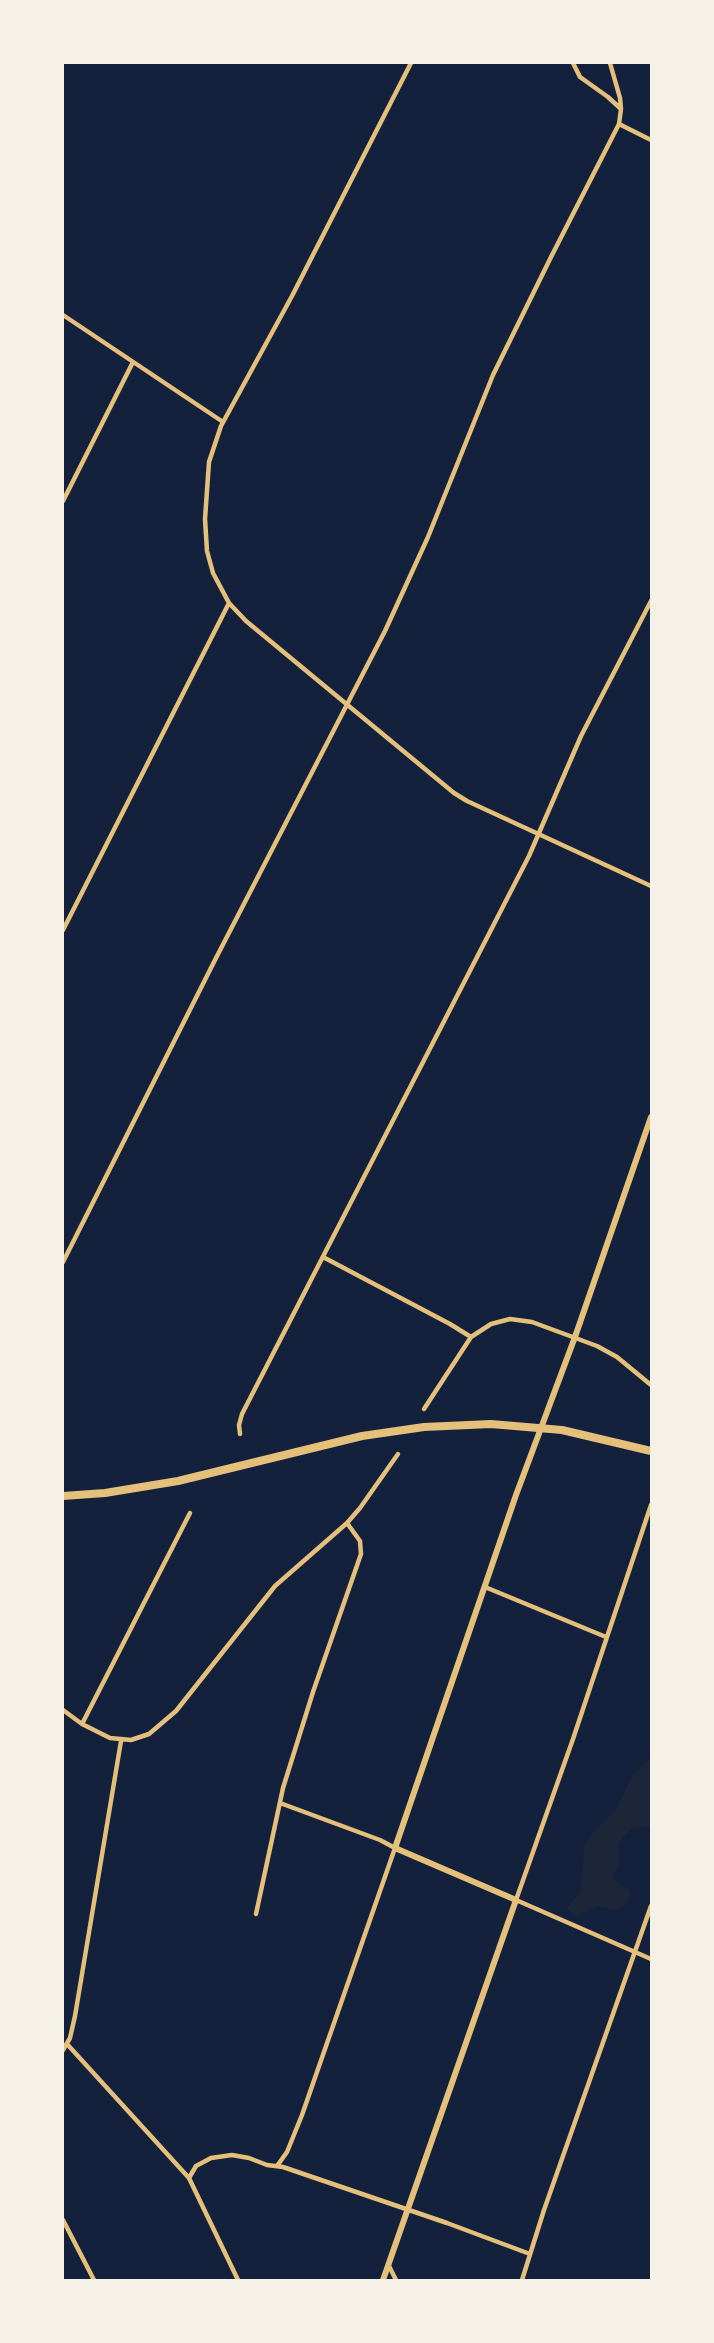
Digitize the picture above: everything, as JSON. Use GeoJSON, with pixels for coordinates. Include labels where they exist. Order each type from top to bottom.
{"type":"FeatureCollection","features":[{"type":"Feature","properties":{"kind":"main road"},"geometry":{"type":"LineString","coordinates":[[63,1496],[178,1482],[385,1431],[454,1425],[491,1424],[541,1428],[593,1436],[651,1451]]}},
{"type":"Feature","properties":{"kind":"street"},"geometry":{"type":"LineString","coordinates":[[411,63],[292,296],[223,422],[209,462],[205,533],[213,573],[229,603],[246,621],[454,793],[651,886]]}},
{"type":"Feature","properties":{"kind":"street"},"geometry":{"type":"LineString","coordinates":[[63,1262],[407,585],[506,348],[619,124],[620,98],[610,63]]}},
{"type":"Feature","properties":{"kind":"street"},"geometry":{"type":"LineString","coordinates":[[574,65],[580,77],[602,92],[621,110]]}},
{"type":"Feature","properties":{"kind":"street"},"geometry":{"type":"LineString","coordinates":[[619,124],[651,140]]}},
{"type":"Feature","properties":{"kind":"street"},"geometry":{"type":"LineString","coordinates":[[63,315],[223,422]]}},
{"type":"Feature","properties":{"kind":"street"},"geometry":{"type":"LineString","coordinates":[[63,501],[133,362]]}},
{"type":"Feature","properties":{"kind":"street"},"geometry":{"type":"LineString","coordinates":[[240,1434],[239,1425],[242,1414],[539,833],[581,736],[651,601]]}},
{"type":"Feature","properties":{"kind":"street"},"geometry":{"type":"LineString","coordinates":[[63,930],[229,603]]}},
{"type":"Feature","properties":{"kind":"street"},"geometry":{"type":"LineString","coordinates":[[277,2166],[287,2152],[302,2115],[651,1117]]}},
{"type":"Feature","properties":{"kind":"street"},"geometry":{"type":"LineString","coordinates":[[323,1257],[471,1337]]}},
{"type":"Feature","properties":{"kind":"street"},"geometry":{"type":"LineString","coordinates":[[424,1409],[471,1337],[491,1324],[510,1319],[532,1322],[575,1337],[617,1358],[651,1385]]}},
{"type":"Feature","properties":{"kind":"street"},"geometry":{"type":"LineString","coordinates":[[63,1710],[95,1732],[121,1741],[142,1737],[166,1720],[275,1586],[347,1523],[398,1454]]}},
{"type":"Feature","properties":{"kind":"street"},"geometry":{"type":"LineString","coordinates":[[384,2280],[573,1739],[651,1505]]}},
{"type":"Feature","properties":{"kind":"street"},"geometry":{"type":"LineString","coordinates":[[82,1724],[190,1513]]}},
{"type":"Feature","properties":{"kind":"street"},"geometry":{"type":"LineString","coordinates":[[256,1914],[280,1803],[299,1734],[361,1554],[360,1545],[347,1523]]}},
{"type":"Feature","properties":{"kind":"street"},"geometry":{"type":"LineString","coordinates":[[485,1587],[606,1637]]}},
{"type":"Feature","properties":{"kind":"street"},"geometry":{"type":"LineString","coordinates":[[63,2050],[75,2016],[121,1741]]}},
{"type":"Feature","properties":{"kind":"street"},"geometry":{"type":"LineString","coordinates":[[280,1803],[395,1848],[651,1959]]}},
{"type":"Feature","properties":{"kind":"street"},"geometry":{"type":"LineString","coordinates":[[522,2280],[651,1906]]}},
{"type":"Feature","properties":{"kind":"street"},"geometry":{"type":"LineString","coordinates":[[67,2044],[189,2178],[238,2280]]}},
{"type":"Feature","properties":{"kind":"street"},"geometry":{"type":"LineString","coordinates":[[189,2178],[196,2166],[203,2161],[223,2155],[249,2158],[408,2210],[530,2254]]}},
{"type":"Feature","properties":{"kind":"street"},"geometry":{"type":"LineString","coordinates":[[63,2220],[94,2280]]}},
{"type":"Feature","properties":{"kind":"street"},"geometry":{"type":"LineString","coordinates":[[389,2266],[396,2280]]}},
{"type":"Feature","properties":{"kind":"shaded area"},"geometry":{"type":"Polygon","coordinates":[[[651,1757],[651,1826],[632,1829],[624,1836],[618,1846],[619,1864],[613,1879],[629,1890],[630,1898],[624,1906],[616,1910],[597,1906],[579,1915],[573,1914],[568,1910],[568,1906],[581,1891],[584,1846],[593,1833],[616,1810],[633,1774],[651,1757]]]}}]}
